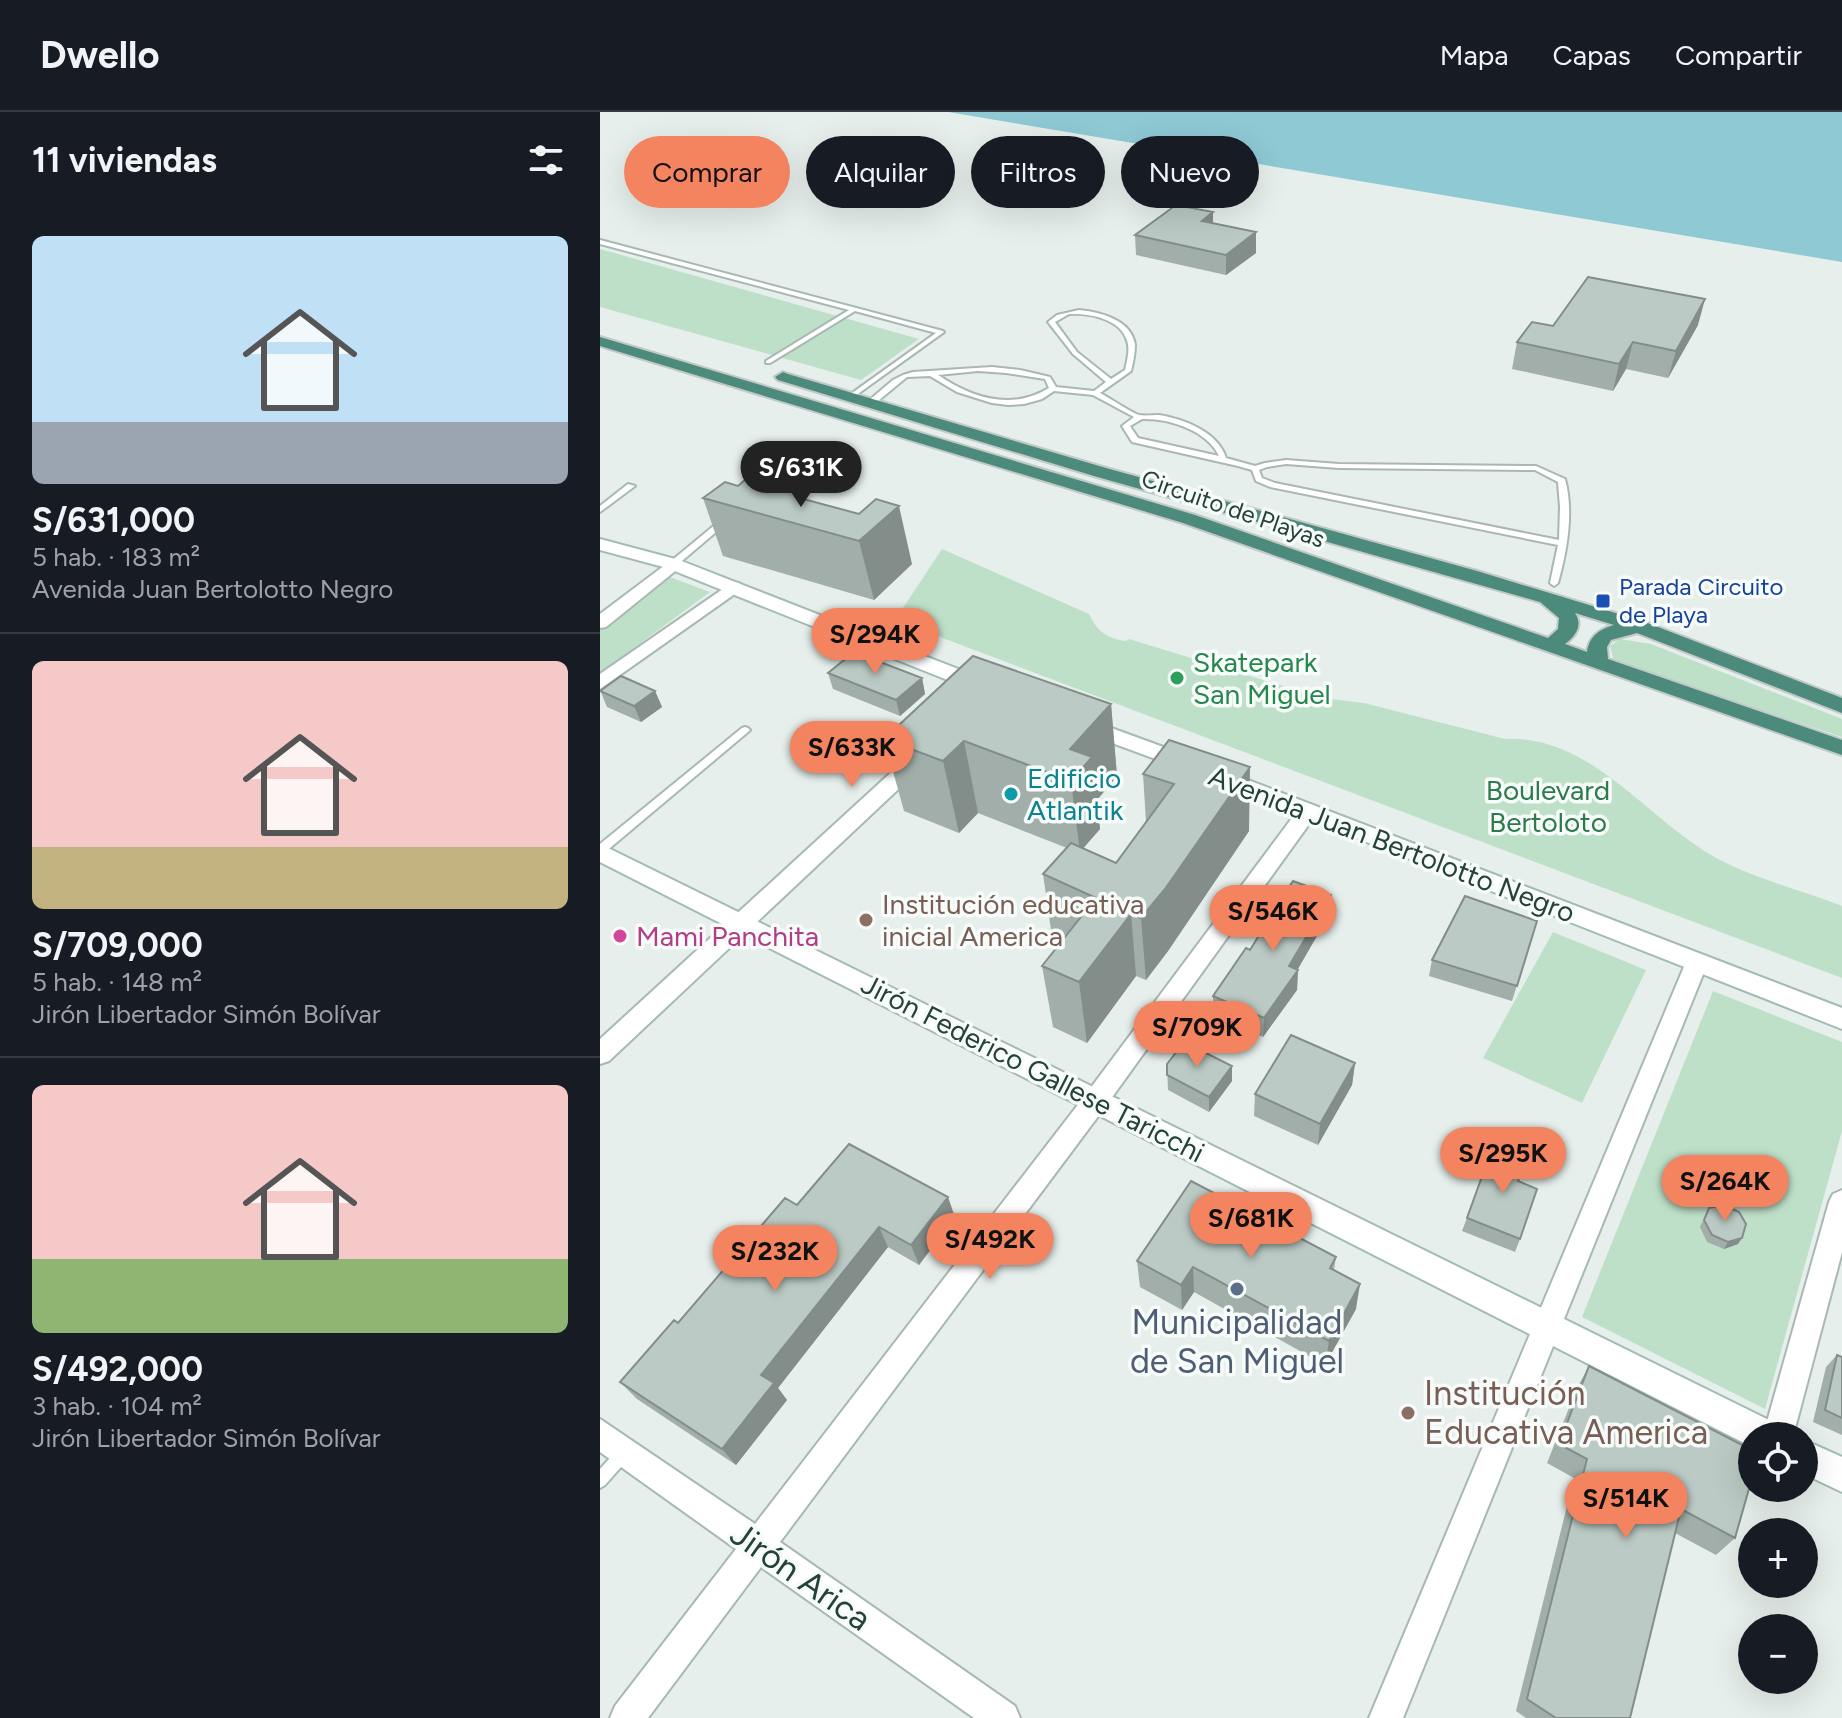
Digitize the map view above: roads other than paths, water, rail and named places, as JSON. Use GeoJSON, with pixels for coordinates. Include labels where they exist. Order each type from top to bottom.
{"type":"FeatureCollection","features":[{"type":"Feature","properties":{"kind":"highway","name":"Circuito de Playas"},"geometry":{"type":"LineString","coordinates":[[600,323],[870,403],[1548,590],[1842,706]]}},
{"type":"Feature","properties":{"kind":"highway","name":"Circuito de Playas"},"geometry":{"type":"LineString","coordinates":[[600,341],[1189,519],[1842,748]]}},
{"type":"Feature","properties":{"kind":"highway"},"geometry":{"type":"LineString","coordinates":[[1546,646],[1560,641],[1568,633],[1570,623],[1548,590]]}},
{"type":"Feature","properties":{"kind":"highway"},"geometry":{"type":"LineString","coordinates":[[1600,665],[1596,654],[1598,643],[1606,634],[1638,626]]}},
{"type":"Feature","properties":{"kind":"main road"},"geometry":{"type":"LineString","coordinates":[[600,544],[673,564],[998,692]]}},
{"type":"Feature","properties":{"kind":"main road","name":"Avenida Juan Bertolotto Negro"},"geometry":{"type":"LineString","coordinates":[[1068,719],[1842,1019]]}},
{"type":"Feature","properties":{"kind":"main road","name":"Jirón Federico Gallese Taricchi"},"geometry":{"type":"LineString","coordinates":[[600,851],[1738,1422]]}},
{"type":"Feature","properties":{"kind":"main road"},"geometry":{"type":"LineString","coordinates":[[1818,1463],[1842,1475]]}},
{"type":"Feature","properties":{"kind":"street"},"geometry":{"type":"LineString","coordinates":[[600,623],[673,564]]}},
{"type":"Feature","properties":{"kind":"street"},"geometry":{"type":"LineString","coordinates":[[600,683],[733,587]]}},
{"type":"Feature","properties":{"kind":"street"},"geometry":{"type":"LineString","coordinates":[[971,711],[998,692]]}},
{"type":"Feature","properties":{"kind":"street"},"geometry":{"type":"LineString","coordinates":[[600,1054],[926,751]]}},
{"type":"Feature","properties":{"kind":"street"},"geometry":{"type":"LineString","coordinates":[[627,1718],[1096,1100],[1308,811]]}},
{"type":"Feature","properties":{"kind":"street"},"geometry":{"type":"LineString","coordinates":[[1386,1718],[1697,962]]}},
{"type":"Feature","properties":{"kind":"street"},"geometry":{"type":"LineString","coordinates":[[1782,1422],[1842,1202]]}},
{"type":"Feature","properties":{"kind":"street","name":"Jirón Arica"},"geometry":{"type":"LineString","coordinates":[[612,1443],[1003,1718]]}},
{"type":"Feature","properties":{"kind":"lane"},"geometry":{"type":"LineString","coordinates":[[600,242],[941,332],[850,397]]}},
{"type":"Feature","properties":{"kind":"lane"},"geometry":{"type":"LineString","coordinates":[[768,362],[854,309]]}},
{"type":"Feature","properties":{"kind":"lane"},"geometry":{"type":"LineString","coordinates":[[1095,393],[1128,371],[1132,353],[1129,335],[1114,322],[1092,313],[1056,316],[1051,322],[1075,353],[1110,382]]}},
{"type":"Feature","properties":{"kind":"lane"},"geometry":{"type":"LineString","coordinates":[[870,403],[901,378],[915,372],[932,374],[957,368],[1021,371],[1048,378],[1053,389]]}},
{"type":"Feature","properties":{"kind":"lane"},"geometry":{"type":"LineString","coordinates":[[932,374],[962,392],[988,400],[1017,402],[1042,398],[1053,389],[1095,393],[1138,417],[1159,416],[1207,436],[1222,450],[1223,457]]}},
{"type":"Feature","properties":{"kind":"lane"},"geometry":{"type":"LineString","coordinates":[[1138,417],[1126,426],[1135,440],[1191,454],[1223,457],[1255,469],[1267,463],[1290,462],[1336,467],[1536,468],[1562,481],[1566,508],[1562,543],[1548,590]]}},
{"type":"Feature","properties":{"kind":"lane"},"geometry":{"type":"LineString","coordinates":[[1255,469],[1259,479],[1273,485],[1562,543]]}},
{"type":"Feature","properties":{"kind":"lane"},"geometry":{"type":"LineString","coordinates":[[600,510],[631,486]]}},
{"type":"Feature","properties":{"kind":"lane"},"geometry":{"type":"LineString","coordinates":[[673,564],[735,512]]}},
{"type":"Feature","properties":{"kind":"lane"},"geometry":{"type":"LineString","coordinates":[[600,851],[745,730]]}},
{"type":"Feature","properties":{"kind":"lane"},"geometry":{"type":"LineString","coordinates":[[600,1480],[612,1443]]}},
{"type":"Feature","properties":{"kind":"water"},"geometry":{"type":"Polygon","coordinates":[[[948,112],[1842,112],[1842,262],[1259,164],[1259,136],[1121,136],[1121,141],[948,112]]]}},
{"type":"Feature","properties":{"kind":"place","name":"Parada Circuito de Playa"},"geometry":{"type":"Point","coordinates":[1603,601]}},
{"type":"Feature","properties":{"kind":"place","name":"Skatepark San Miguel"},"geometry":{"type":"Point","coordinates":[1177,678]}},
{"type":"Feature","properties":{"kind":"place","name":"Edificio Atlantik"},"geometry":{"type":"Point","coordinates":[1011,794]}},
{"type":"Feature","properties":{"kind":"place","name":"Institución educativa inicial America"},"geometry":{"type":"Point","coordinates":[866,920]}},
{"type":"Feature","properties":{"kind":"place","name":"Mami Panchita"},"geometry":{"type":"Point","coordinates":[620,936]}},
{"type":"Feature","properties":{"kind":"place","name":"Municipalidad de San Miguel"},"geometry":{"type":"Point","coordinates":[1237,1289]}},
{"type":"Feature","properties":{"kind":"place","name":"Institución Educativa America"},"geometry":{"type":"Point","coordinates":[1408,1413]}},
{"type":"Feature","properties":{"kind":"park label","name":"Boulevard Bertoloto"},"geometry":{"type":"Point","coordinates":[1548,806]}}]}
